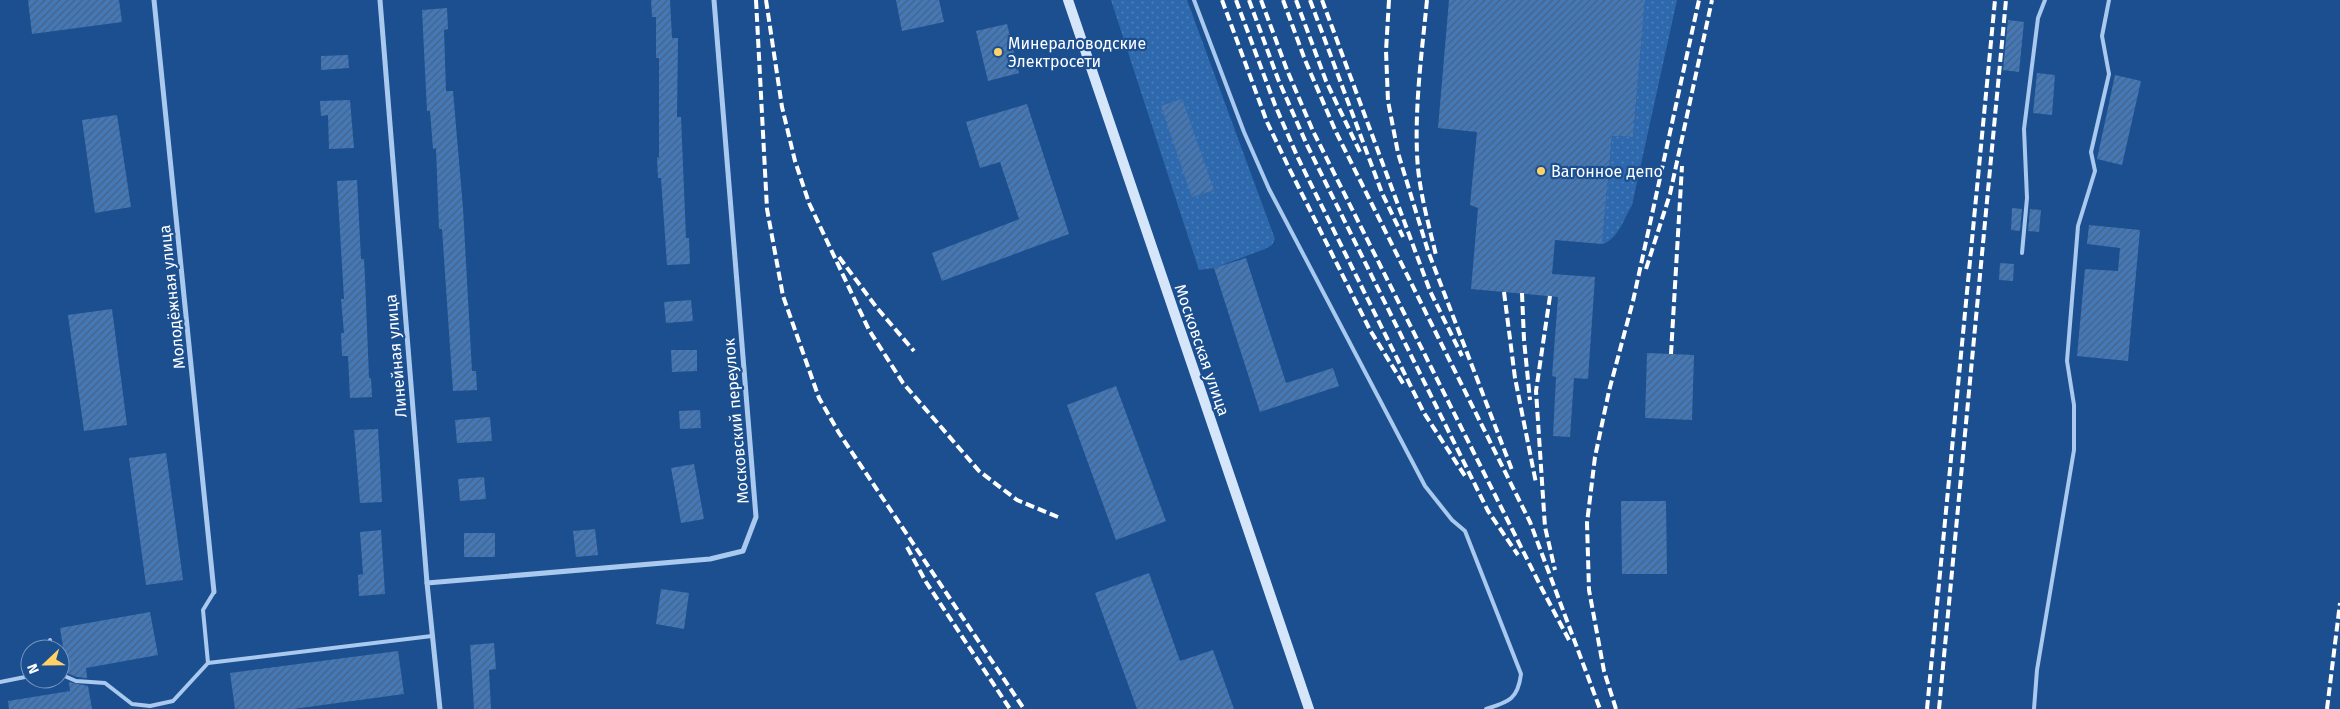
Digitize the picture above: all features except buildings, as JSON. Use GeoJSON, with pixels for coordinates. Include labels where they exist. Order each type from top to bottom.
{"type":"FeatureCollection","features":[{"type":"Feature","properties":{"kind":"street","name":"Молодёжная улица"},"geometry":{"type":"LineString","coordinates":[[154,0],[214,592]]}},
{"type":"Feature","properties":{"kind":"street","name":"Линейная улица"},"geometry":{"type":"LineString","coordinates":[[380,0],[427,583],[440,709]]}},
{"type":"Feature","properties":{"kind":"street","name":"Московский переулок"},"geometry":{"type":"LineString","coordinates":[[427,583],[710,560],[743,552],[756,516],[714,0]]}},
{"type":"Feature","properties":{"kind":"street","name":"Московская улица"},"geometry":{"type":"LineString","coordinates":[[1068,0],[1308,709]]}},
{"type":"Feature","properties":{"kind":"lane"},"geometry":{"type":"LineString","coordinates":[[1194,0],[1244,132],[1278,206],[1424,486],[1452,520],[1466,531],[1521,674],[1519,689],[1512,699],[1486,709]]}},
{"type":"Feature","properties":{"kind":"lane"},"geometry":{"type":"LineString","coordinates":[[2022,253],[2026,198],[2024,128],[2038,18],[2045,0]]}},
{"type":"Feature","properties":{"kind":"lane"},"geometry":{"type":"LineString","coordinates":[[2034,709],[2037,670],[2074,450],[2074,405],[2067,361],[2078,226],[2095,171],[2091,152],[2108,74],[2102,36],[2109,0]]}},
{"type":"Feature","properties":{"kind":"lane"},"geometry":{"type":"LineString","coordinates":[[208,663],[203,610],[214,592]]}},
{"type":"Feature","properties":{"kind":"lane"},"geometry":{"type":"LineString","coordinates":[[70,678],[104,683],[132,704],[150,706],[174,701],[208,663],[432,636]]}},
{"type":"Feature","properties":{"kind":"lane"},"geometry":{"type":"LineString","coordinates":[[0,682],[20,678]]}},
{"type":"Feature","properties":{"kind":"shaded area"},"geometry":{"type":"Polygon","coordinates":[[[1111,0],[1187,0],[1275,239],[1272,245],[1214,268],[1199,270],[1111,0]]]}},
{"type":"Feature","properties":{"kind":"shaded area"},"geometry":{"type":"Polygon","coordinates":[[[1645,0],[1677,0],[1632,205],[1616,234],[1602,244],[1612,136],[1633,137],[1645,0]]]}},
{"type":"Feature","properties":{"kind":"railway"},"geometry":{"type":"LineString","coordinates":[[756,0],[767,209],[783,296],[819,398],[839,433],[1024,709]]}},
{"type":"Feature","properties":{"kind":"railway"},"geometry":{"type":"LineString","coordinates":[[766,0],[782,107],[795,161],[809,203],[869,330],[903,383],[979,471],[1017,500],[1058,517]]}},
{"type":"Feature","properties":{"kind":"railway"},"geometry":{"type":"LineString","coordinates":[[1222,0],[1267,122],[1370,330],[1404,385]]}},
{"type":"Feature","properties":{"kind":"railway"},"geometry":{"type":"LineString","coordinates":[[1236,0],[1275,105],[1298,158],[1424,413],[1465,476]]}},
{"type":"Feature","properties":{"kind":"railway"},"geometry":{"type":"LineString","coordinates":[[1249,0],[1278,79],[1307,145],[1488,511],[1518,555]]}},
{"type":"Feature","properties":{"kind":"railway"},"geometry":{"type":"LineString","coordinates":[[1261,0],[1287,70],[1313,131],[1569,640]]}},
{"type":"Feature","properties":{"kind":"railway"},"geometry":{"type":"LineString","coordinates":[[1283,0],[1305,60],[1336,132],[1530,522],[1600,709]]}},
{"type":"Feature","properties":{"kind":"railway"},"geometry":{"type":"LineString","coordinates":[[1296,0],[1326,81],[1360,152]]}},
{"type":"Feature","properties":{"kind":"railway"},"geometry":{"type":"LineString","coordinates":[[1310,0],[1382,193],[1403,237]]}},
{"type":"Feature","properties":{"kind":"railway"},"geometry":{"type":"LineString","coordinates":[[1322,0],[1430,291],[1462,356]]}},
{"type":"Feature","properties":{"kind":"railway"},"geometry":{"type":"LineString","coordinates":[[1389,0],[1386,51],[1388,101],[1398,153],[1428,251],[1512,470]]}},
{"type":"Feature","properties":{"kind":"railway"},"geometry":{"type":"LineString","coordinates":[[1427,0],[1418,96],[1417,153],[1421,192],[1436,255]]}},
{"type":"Feature","properties":{"kind":"railway"},"geometry":{"type":"LineString","coordinates":[[1616,709],[1604,671],[1589,590],[1587,523],[1595,457],[1609,391],[1633,301],[1699,0]]}},
{"type":"Feature","properties":{"kind":"railway"},"geometry":{"type":"LineString","coordinates":[[1646,269],[1670,194],[1712,0]]}},
{"type":"Feature","properties":{"kind":"railway"},"geometry":{"type":"LineString","coordinates":[[1927,709],[1995,0]]}},
{"type":"Feature","properties":{"kind":"railway"},"geometry":{"type":"LineString","coordinates":[[1939,709],[2006,0]]}},
{"type":"Feature","properties":{"kind":"railway"},"geometry":{"type":"LineString","coordinates":[[1671,354],[1682,166]]}},
{"type":"Feature","properties":{"kind":"railway"},"geometry":{"type":"LineString","coordinates":[[839,257],[877,308],[914,351]]}},
{"type":"Feature","properties":{"kind":"railway"},"geometry":{"type":"LineString","coordinates":[[1504,292],[1515,378],[1536,483]]}},
{"type":"Feature","properties":{"kind":"railway"},"geometry":{"type":"LineString","coordinates":[[1522,293],[1524,340],[1530,400]]}},
{"type":"Feature","properties":{"kind":"railway"},"geometry":{"type":"LineString","coordinates":[[1550,296],[1536,391],[1545,527],[1555,570]]}},
{"type":"Feature","properties":{"kind":"railway"},"geometry":{"type":"LineString","coordinates":[[907,547],[926,582],[1010,709]]}},
{"type":"Feature","properties":{"kind":"railway"},"geometry":{"type":"LineString","coordinates":[[2327,709],[2340,603]]}},
{"type":"Feature","properties":{"kind":"place","name":"Минераловодские Электросети"},"geometry":{"type":"Point","coordinates":[998,52]}},
{"type":"Feature","properties":{"kind":"place","name":"Вагонное депо"},"geometry":{"type":"Point","coordinates":[1541,171]}}]}
